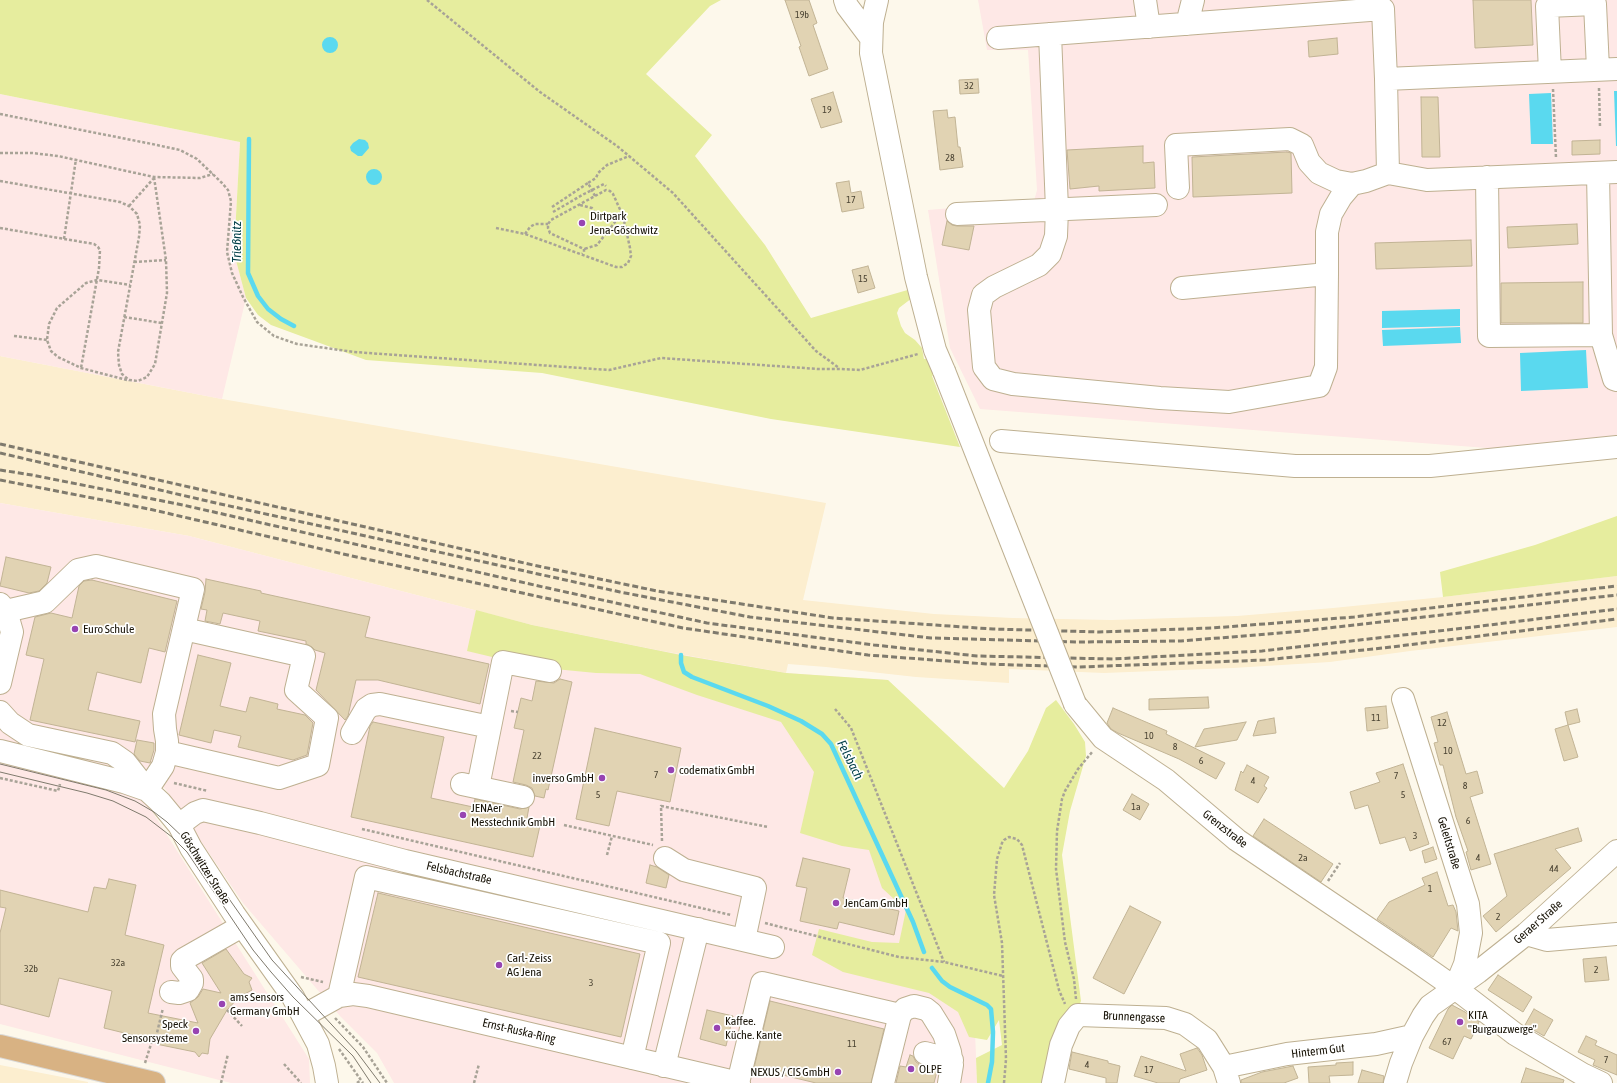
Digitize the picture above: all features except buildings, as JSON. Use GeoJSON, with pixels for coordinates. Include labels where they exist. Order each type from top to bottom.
{"type":"FeatureCollection","features":[{"type":"Feature","properties":{"kind":"main road"},"geometry":{"type":"LineString","coordinates":[[0,1046],[149,1074]]}},
{"type":"Feature","properties":{"kind":"street"},"geometry":{"type":"LineString","coordinates":[[845,0],[851,12],[871,38]]}},
{"type":"Feature","properties":{"kind":"street","name":"Grenzstraße"},"geometry":{"type":"LineString","coordinates":[[877,0],[872,22],[871,53],[916,277],[935,350],[1075,704],[1103,738],[1166,780],[1237,840],[1387,940],[1455,988],[1515,1034],[1582,1074],[1601,1083]]}},
{"type":"Feature","properties":{"kind":"street"},"geometry":{"type":"LineString","coordinates":[[1145,0],[1149,27]]}},
{"type":"Feature","properties":{"kind":"street"},"geometry":{"type":"LineString","coordinates":[[1193,0],[1196,23]]}},
{"type":"Feature","properties":{"kind":"street"},"geometry":{"type":"LineString","coordinates":[[1196,23],[1198,0]]}},
{"type":"Feature","properties":{"kind":"street"},"geometry":{"type":"LineString","coordinates":[[1386,79],[1552,72],[1607,69],[1595,4],[1547,6],[1552,72]]}},
{"type":"Feature","properties":{"kind":"street"},"geometry":{"type":"LineString","coordinates":[[998,38],[1196,23],[1383,5],[1388,173]]}},
{"type":"Feature","properties":{"kind":"street"},"geometry":{"type":"LineString","coordinates":[[1050,34],[1057,209],[1056,236],[1050,254],[1039,265],[994,287],[983,295],[980,310],[984,367],[993,379],[1013,384],[1160,398],[1229,402],[1319,386],[1326,367],[1327,232],[1332,214],[1341,197],[1352,184]]}},
{"type":"Feature","properties":{"kind":"street"},"geometry":{"type":"LineString","coordinates":[[1178,188],[1176,145],[1290,139],[1302,145],[1309,162],[1319,173],[1336,181],[1352,184],[1366,181],[1388,173],[1427,180],[1608,172],[1601,335],[1614,379],[1617,380]]}},
{"type":"Feature","properties":{"kind":"street"},"geometry":{"type":"LineString","coordinates":[[1487,177],[1489,336],[1601,335]]}},
{"type":"Feature","properties":{"kind":"street"},"geometry":{"type":"LineString","coordinates":[[957,214],[1156,205]]}},
{"type":"Feature","properties":{"kind":"street"},"geometry":{"type":"LineString","coordinates":[[1182,288],[1327,274]]}},
{"type":"Feature","properties":{"kind":"street"},"geometry":{"type":"LineString","coordinates":[[1001,441],[1294,466],[1430,466],[1617,447]]}},
{"type":"Feature","properties":{"kind":"street"},"geometry":{"type":"LineString","coordinates":[[0,684],[12,632],[3,608],[45,602],[78,570],[96,566],[193,589],[164,714],[167,752],[163,766],[147,790],[125,762],[112,753],[28,735],[10,722],[0,712]]}},
{"type":"Feature","properties":{"kind":"street"},"geometry":{"type":"LineString","coordinates":[[167,752],[279,778],[318,765],[326,727],[327,718],[296,690],[304,656],[184,629]]}},
{"type":"Feature","properties":{"kind":"street"},"geometry":{"type":"LineString","coordinates":[[523,797],[470,786],[490,727],[504,662],[550,671]]}},
{"type":"Feature","properties":{"kind":"street","name":"Geleitstraße"},"geometry":{"type":"LineString","coordinates":[[1404,699],[1468,904],[1471,933],[1466,964],[1455,988]]}},
{"type":"Feature","properties":{"kind":"street"},"geometry":{"type":"LineString","coordinates":[[326,727],[360,735],[366,710],[372,705],[380,704],[490,727]]}},
{"type":"Feature","properties":{"kind":"street","name":"Göschwitzer Straße"},"geometry":{"type":"LineString","coordinates":[[0,751],[124,782],[147,790],[160,802],[179,825],[191,848],[242,926],[293,997],[318,1044],[327,1083]]}},
{"type":"Feature","properties":{"kind":"street","name":"Felsbachstraße"},"geometry":{"type":"LineString","coordinates":[[179,825],[195,813],[203,810],[405,860],[773,947]]}},
{"type":"Feature","properties":{"kind":"street","name":"Geraer Straße"},"geometry":{"type":"LineString","coordinates":[[1395,1083],[1412,1036],[1430,1006],[1478,972],[1526,934],[1617,852]]}},
{"type":"Feature","properties":{"kind":"street"},"geometry":{"type":"LineString","coordinates":[[664,853],[684,870],[755,888],[744,940]]}},
{"type":"Feature","properties":{"kind":"street"},"geometry":{"type":"LineString","coordinates":[[334,998],[366,877],[659,943],[632,1058]]}},
{"type":"Feature","properties":{"kind":"street"},"geometry":{"type":"LineString","coordinates":[[171,992],[178,993],[188,990],[192,983],[192,979],[182,966],[182,961],[242,926]]}},
{"type":"Feature","properties":{"kind":"street"},"geometry":{"type":"LineString","coordinates":[[664,1066],[698,929]]}},
{"type":"Feature","properties":{"kind":"street"},"geometry":{"type":"LineString","coordinates":[[1526,934],[1547,940],[1617,934]]}},
{"type":"Feature","properties":{"kind":"street"},"geometry":{"type":"LineString","coordinates":[[738,1083],[762,983],[900,1015]]}},
{"type":"Feature","properties":{"kind":"street","name":"Ernst-Ruska-Ring"},"geometry":{"type":"LineString","coordinates":[[303,1016],[334,998],[353,994],[368,996],[738,1083]]}},
{"type":"Feature","properties":{"kind":"street"},"geometry":{"type":"LineString","coordinates":[[883,1083],[900,1015],[905,1009],[914,1006],[926,1009],[931,1013],[944,1034],[952,1060],[952,1070],[949,1083]]}},
{"type":"Feature","properties":{"kind":"street"},"geometry":{"type":"LineString","coordinates":[[1053,1083],[1061,1045],[1072,1021],[1078,1015]]}},
{"type":"Feature","properties":{"kind":"street","name":"Brunnengasse"},"geometry":{"type":"LineString","coordinates":[[1078,1015],[1166,1018],[1184,1024],[1207,1040],[1226,1075]]}},
{"type":"Feature","properties":{"kind":"street","name":"Hinterm Gut"},"geometry":{"type":"LineString","coordinates":[[1226,1075],[1287,1054],[1376,1044],[1412,1036]]}},
{"type":"Feature","properties":{"kind":"street"},"geometry":{"type":"LineString","coordinates":[[925,1053],[952,1060]]}},
{"type":"Feature","properties":{"kind":"path"},"geometry":{"type":"LineString","coordinates":[[427,0],[540,92],[629,156],[673,193],[816,350],[840,369]]}},
{"type":"Feature","properties":{"kind":"path"},"geometry":{"type":"LineString","coordinates":[[1600,127],[1607,69]]}},
{"type":"Feature","properties":{"kind":"path"},"geometry":{"type":"LineString","coordinates":[[1552,72],[1556,174]]}},
{"type":"Feature","properties":{"kind":"path"},"geometry":{"type":"LineString","coordinates":[[0,114],[97,132],[180,150],[197,159],[228,190],[231,201],[227,252],[232,273],[243,297],[257,322],[274,336],[297,344],[354,352],[609,370],[661,358],[818,369],[860,370],[935,350]]}},
{"type":"Feature","properties":{"kind":"path"},"geometry":{"type":"LineString","coordinates":[[0,153],[32,153],[58,156],[154,177],[200,178],[213,174]]}},
{"type":"Feature","properties":{"kind":"path"},"geometry":{"type":"LineString","coordinates":[[552,207],[596,178],[598,173],[607,165],[629,156]]}},
{"type":"Feature","properties":{"kind":"path"},"geometry":{"type":"LineString","coordinates":[[64,239],[76,160]]}},
{"type":"Feature","properties":{"kind":"path"},"geometry":{"type":"LineString","coordinates":[[129,206],[154,177]]}},
{"type":"Feature","properties":{"kind":"path"},"geometry":{"type":"LineString","coordinates":[[130,285],[97,280],[86,283],[57,308],[49,324],[47,340],[51,351],[58,357],[81,368],[129,380],[142,380],[151,372],[155,364],[167,293],[166,260],[154,177]]}},
{"type":"Feature","properties":{"kind":"path"},"geometry":{"type":"LineString","coordinates":[[0,181],[120,202],[129,206],[137,214],[140,225],[118,352],[118,365],[122,374],[129,380]]}},
{"type":"Feature","properties":{"kind":"path"},"geometry":{"type":"LineString","coordinates":[[588,183],[595,196]]}},
{"type":"Feature","properties":{"kind":"path"},"geometry":{"type":"LineString","coordinates":[[553,212],[604,184],[606,186]]}},
{"type":"Feature","properties":{"kind":"path"},"geometry":{"type":"LineString","coordinates":[[496,228],[525,234],[616,267],[622,267],[628,263],[631,256],[623,216],[613,194],[610,191],[606,190],[551,220],[548,224],[550,233],[584,249],[597,245],[615,222],[614,216],[611,215],[597,218],[592,208],[580,205]]}},
{"type":"Feature","properties":{"kind":"path"},"geometry":{"type":"LineString","coordinates":[[525,234],[530,227],[535,224],[548,224]]}},
{"type":"Feature","properties":{"kind":"path"},"geometry":{"type":"LineString","coordinates":[[0,228],[94,244],[98,247],[101,255],[81,368]]}},
{"type":"Feature","properties":{"kind":"path"},"geometry":{"type":"LineString","coordinates":[[582,254],[584,249]]}},
{"type":"Feature","properties":{"kind":"path"},"geometry":{"type":"LineString","coordinates":[[134,262],[166,260]]}},
{"type":"Feature","properties":{"kind":"path"},"geometry":{"type":"LineString","coordinates":[[124,317],[162,323]]}},
{"type":"Feature","properties":{"kind":"path"},"geometry":{"type":"LineString","coordinates":[[14,336],[47,340]]}},
{"type":"Feature","properties":{"kind":"path"},"geometry":{"type":"LineString","coordinates":[[835,710],[852,728],[944,962]]}},
{"type":"Feature","properties":{"kind":"path"},"geometry":{"type":"LineString","coordinates":[[1078,1015],[1074,979],[1065,942],[1056,869],[1057,831],[1062,799],[1078,769],[1103,738]]}},
{"type":"Feature","properties":{"kind":"path"},"geometry":{"type":"LineString","coordinates":[[0,778],[58,791]]}},
{"type":"Feature","properties":{"kind":"path"},"geometry":{"type":"LineString","coordinates":[[564,825],[612,836],[664,853],[661,806],[768,827]]}},
{"type":"Feature","properties":{"kind":"path"},"geometry":{"type":"LineString","coordinates":[[607,855],[612,836]]}},
{"type":"Feature","properties":{"kind":"path"},"geometry":{"type":"LineString","coordinates":[[1004,1083],[1006,1060],[1002,943],[995,907],[995,867],[1002,843],[1006,838],[1011,837],[1017,839],[1022,844],[1059,990],[1064,1002],[1078,1015]]}},
{"type":"Feature","properties":{"kind":"path"},"geometry":{"type":"LineString","coordinates":[[1326,885],[1340,863]]}},
{"type":"Feature","properties":{"kind":"path"},"geometry":{"type":"LineString","coordinates":[[544,872],[734,916]]}},
{"type":"Feature","properties":{"kind":"path"},"geometry":{"type":"LineString","coordinates":[[761,922],[899,957],[944,962],[1003,976]]}},
{"type":"Feature","properties":{"kind":"path"},"geometry":{"type":"LineString","coordinates":[[300,977],[334,998],[363,1047],[387,1083]]}},
{"type":"Feature","properties":{"kind":"path"},"geometry":{"type":"LineString","coordinates":[[149,1074],[152,1041],[155,1041],[167,997],[171,992]]}},
{"type":"Feature","properties":{"kind":"path"},"geometry":{"type":"LineString","coordinates":[[227,1010],[242,1026]]}},
{"type":"Feature","properties":{"kind":"path"},"geometry":{"type":"LineString","coordinates":[[335,1045],[350,1063],[362,1082],[357,1083]]}},
{"type":"Feature","properties":{"kind":"path"},"geometry":{"type":"LineString","coordinates":[[221,1083],[228,1054]]}},
{"type":"Feature","properties":{"kind":"path"},"geometry":{"type":"LineString","coordinates":[[284,1064],[301,1083]]}},
{"type":"Feature","properties":{"kind":"path"},"geometry":{"type":"LineString","coordinates":[[474,1083],[479,1064]]}},
{"type":"Feature","properties":{"kind":"shaded area"},"geometry":{"type":"Polygon","coordinates":[[[978,0],[1617,0],[1617,458],[980,409],[950,348],[928,210],[1034,201],[1037,190],[1028,50],[987,50],[978,0]]]}},
{"type":"Feature","properties":{"kind":"shaded area"},"geometry":{"type":"Polygon","coordinates":[[[0,94],[240,142],[234,253],[246,298],[222,399],[0,356],[0,94]]]}},
{"type":"Feature","properties":{"kind":"shaded area"},"geometry":{"type":"Polygon","coordinates":[[[0,356],[222,399],[826,503],[803,600],[934,614],[1013,618],[1111,620],[1237,616],[1333,608],[1443,597],[1617,576],[1617,627],[1410,651],[1330,662],[1233,668],[1104,673],[1009,669],[1009,683],[916,677],[788,664],[786,673],[662,651],[532,625],[189,536],[0,503],[0,356]]]}},
{"type":"Feature","properties":{"kind":"shaded area"},"geometry":{"type":"Polygon","coordinates":[[[0,503],[189,536],[532,625],[662,651],[786,673],[888,680],[968,847],[977,1083],[394,1083],[377,1053],[340,1016],[243,903],[166,790],[143,766],[134,783],[309,1059],[310,1083],[231,1083],[0,1024],[0,503]]]}},
{"type":"Feature","properties":{"kind":"shaded area"},"geometry":{"type":"Polygon","coordinates":[[[0,1065],[88,1082],[88,1083],[0,1083],[0,1065]]]}},
{"type":"Feature","properties":{"kind":"green space"},"geometry":{"type":"Polygon","coordinates":[[[0,0],[721,0],[710,6],[646,74],[712,135],[695,156],[765,245],[811,318],[911,289],[912,298],[899,308],[897,313],[901,326],[905,333],[915,340],[922,348],[924,359],[927,359],[935,374],[932,376],[960,447],[771,419],[542,373],[366,360],[271,325],[258,315],[246,298],[234,253],[240,142],[0,94],[0,0]]]}},
{"type":"Feature","properties":{"kind":"green space"},"geometry":{"type":"Polygon","coordinates":[[[1617,516],[1617,576],[1443,597],[1440,572],[1535,545],[1617,516]]]}},
{"type":"Feature","properties":{"kind":"green space"},"geometry":{"type":"Polygon","coordinates":[[[476,610],[532,625],[681,655],[786,673],[888,680],[1004,788],[1028,751],[1046,708],[1056,700],[1085,742],[1086,756],[1070,811],[1062,855],[1081,1001],[1047,1083],[977,1083],[976,1058],[1002,1045],[999,1020],[987,1040],[969,1037],[958,1012],[929,993],[843,972],[812,955],[819,929],[872,942],[899,943],[906,910],[882,888],[869,850],[842,846],[800,833],[814,772],[781,722],[697,695],[640,674],[596,673],[534,667],[467,651],[476,610]]]}},
{"type":"Feature","properties":{"kind":"water"},"geometry":{"type":"Polygon","coordinates":[[[330,37],[336,39],[338,45],[336,51],[330,53],[324,51],[322,45],[324,39],[330,37]]]}},
{"type":"Feature","properties":{"kind":"water"},"geometry":{"type":"Polygon","coordinates":[[[1614,91],[1617,91],[1617,146],[1616,146],[1614,91]]]}},
{"type":"Feature","properties":{"kind":"water"},"geometry":{"type":"Polygon","coordinates":[[[1551,93],[1553,144],[1531,144],[1529,94],[1551,93]]]}},
{"type":"Feature","properties":{"kind":"water"},"geometry":{"type":"Polygon","coordinates":[[[359,139],[365,140],[368,143],[369,148],[362,156],[358,156],[351,151],[350,147],[359,139]]]}},
{"type":"Feature","properties":{"kind":"water"},"geometry":{"type":"Polygon","coordinates":[[[374,169],[380,171],[382,177],[380,183],[374,185],[368,183],[366,177],[368,171],[374,169]]]}},
{"type":"Feature","properties":{"kind":"water"},"geometry":{"type":"Polygon","coordinates":[[[1460,309],[1460,326],[1382,328],[1382,311],[1460,309]]]}},
{"type":"Feature","properties":{"kind":"water"},"geometry":{"type":"Polygon","coordinates":[[[1460,327],[1461,343],[1383,346],[1382,330],[1460,327]]]}},
{"type":"Feature","properties":{"kind":"water"},"geometry":{"type":"Polygon","coordinates":[[[1586,350],[1588,388],[1521,391],[1520,353],[1586,350]]]}},
{"type":"Feature","properties":{"kind":"waterway","name":"Trießnitz"},"geometry":{"type":"LineString","coordinates":[[249,139],[248,273],[258,296],[268,309],[281,319],[294,326]]}},
{"type":"Feature","properties":{"kind":"waterway","name":"Felsbach"},"geometry":{"type":"LineString","coordinates":[[681,655],[681,663],[684,672],[692,677],[768,706],[801,721],[822,734],[831,744],[913,922],[924,952]]}},
{"type":"Feature","properties":{"kind":"waterway","name":"Felsbach"},"geometry":{"type":"LineString","coordinates":[[932,968],[942,981],[950,987],[987,1005],[991,1009],[993,1032],[992,1062],[988,1083]]}},
{"type":"Feature","properties":{"kind":"tram line"},"geometry":{"type":"LineString","coordinates":[[0,764],[106,790],[135,801],[154,812],[167,822],[189,843],[199,856],[272,960],[356,1051],[380,1083]]}},
{"type":"Feature","properties":{"kind":"tram line"},"geometry":{"type":"LineString","coordinates":[[0,772],[87,793],[113,801],[146,817],[172,837],[187,852],[253,950],[293,997],[353,1056],[371,1083]]}},
{"type":"Feature","properties":{"kind":"railway"},"geometry":{"type":"LineString","coordinates":[[0,444],[533,565],[657,591],[833,618],[993,629],[1099,632],[1212,628],[1354,617],[1617,586]]}},
{"type":"Feature","properties":{"kind":"railway"},"geometry":{"type":"LineString","coordinates":[[0,453],[216,503],[620,592],[750,617],[931,638],[1078,642],[1181,641],[1293,632],[1617,595]]}},
{"type":"Feature","properties":{"kind":"railway"},"geometry":{"type":"LineString","coordinates":[[0,470],[183,505],[707,623],[874,645],[977,656],[1113,659],[1262,651],[1617,609]]}},
{"type":"Feature","properties":{"kind":"railway"},"geometry":{"type":"LineString","coordinates":[[0,480],[149,509],[352,556],[683,628],[868,655],[986,664],[1079,667],[1265,660],[1383,648],[1617,619]]}},
{"type":"Feature","properties":{"kind":"place","name":"Dirtpark Jena-Göschwitz"},"geometry":{"type":"Point","coordinates":[582,223]}},
{"type":"Feature","properties":{"kind":"place","name":"Euro Schule"},"geometry":{"type":"Point","coordinates":[75,629]}},
{"type":"Feature","properties":{"kind":"place","name":"codematix GmbH"},"geometry":{"type":"Point","coordinates":[671,770]}},
{"type":"Feature","properties":{"kind":"place","name":"inverso GmbH"},"geometry":{"type":"Point","coordinates":[602,778]}},
{"type":"Feature","properties":{"kind":"place","name":"JENAer Messtechnik GmbH"},"geometry":{"type":"Point","coordinates":[463,815]}},
{"type":"Feature","properties":{"kind":"place","name":"JenCam GmbH"},"geometry":{"type":"Point","coordinates":[836,903]}},
{"type":"Feature","properties":{"kind":"place","name":"Carl- Zeiss AG Jena"},"geometry":{"type":"Point","coordinates":[499,965]}},
{"type":"Feature","properties":{"kind":"place","name":"ams Sensors Germany GmbH"},"geometry":{"type":"Point","coordinates":[222,1004]}},
{"type":"Feature","properties":{"kind":"place","name":"KITA \"Burgauzwerge\""},"geometry":{"type":"Point","coordinates":[1460,1022]}},
{"type":"Feature","properties":{"kind":"place","name":"Kaffee. Küche. Kante"},"geometry":{"type":"Point","coordinates":[717,1028]}},
{"type":"Feature","properties":{"kind":"place","name":"Speck Sensorsysteme"},"geometry":{"type":"Point","coordinates":[196,1031]}},
{"type":"Feature","properties":{"kind":"place","name":"OLPE"},"geometry":{"type":"Point","coordinates":[911,1069]}},
{"type":"Feature","properties":{"kind":"place","name":"NEXUS / CIS GmbH"},"geometry":{"type":"Point","coordinates":[838,1072]}}]}
